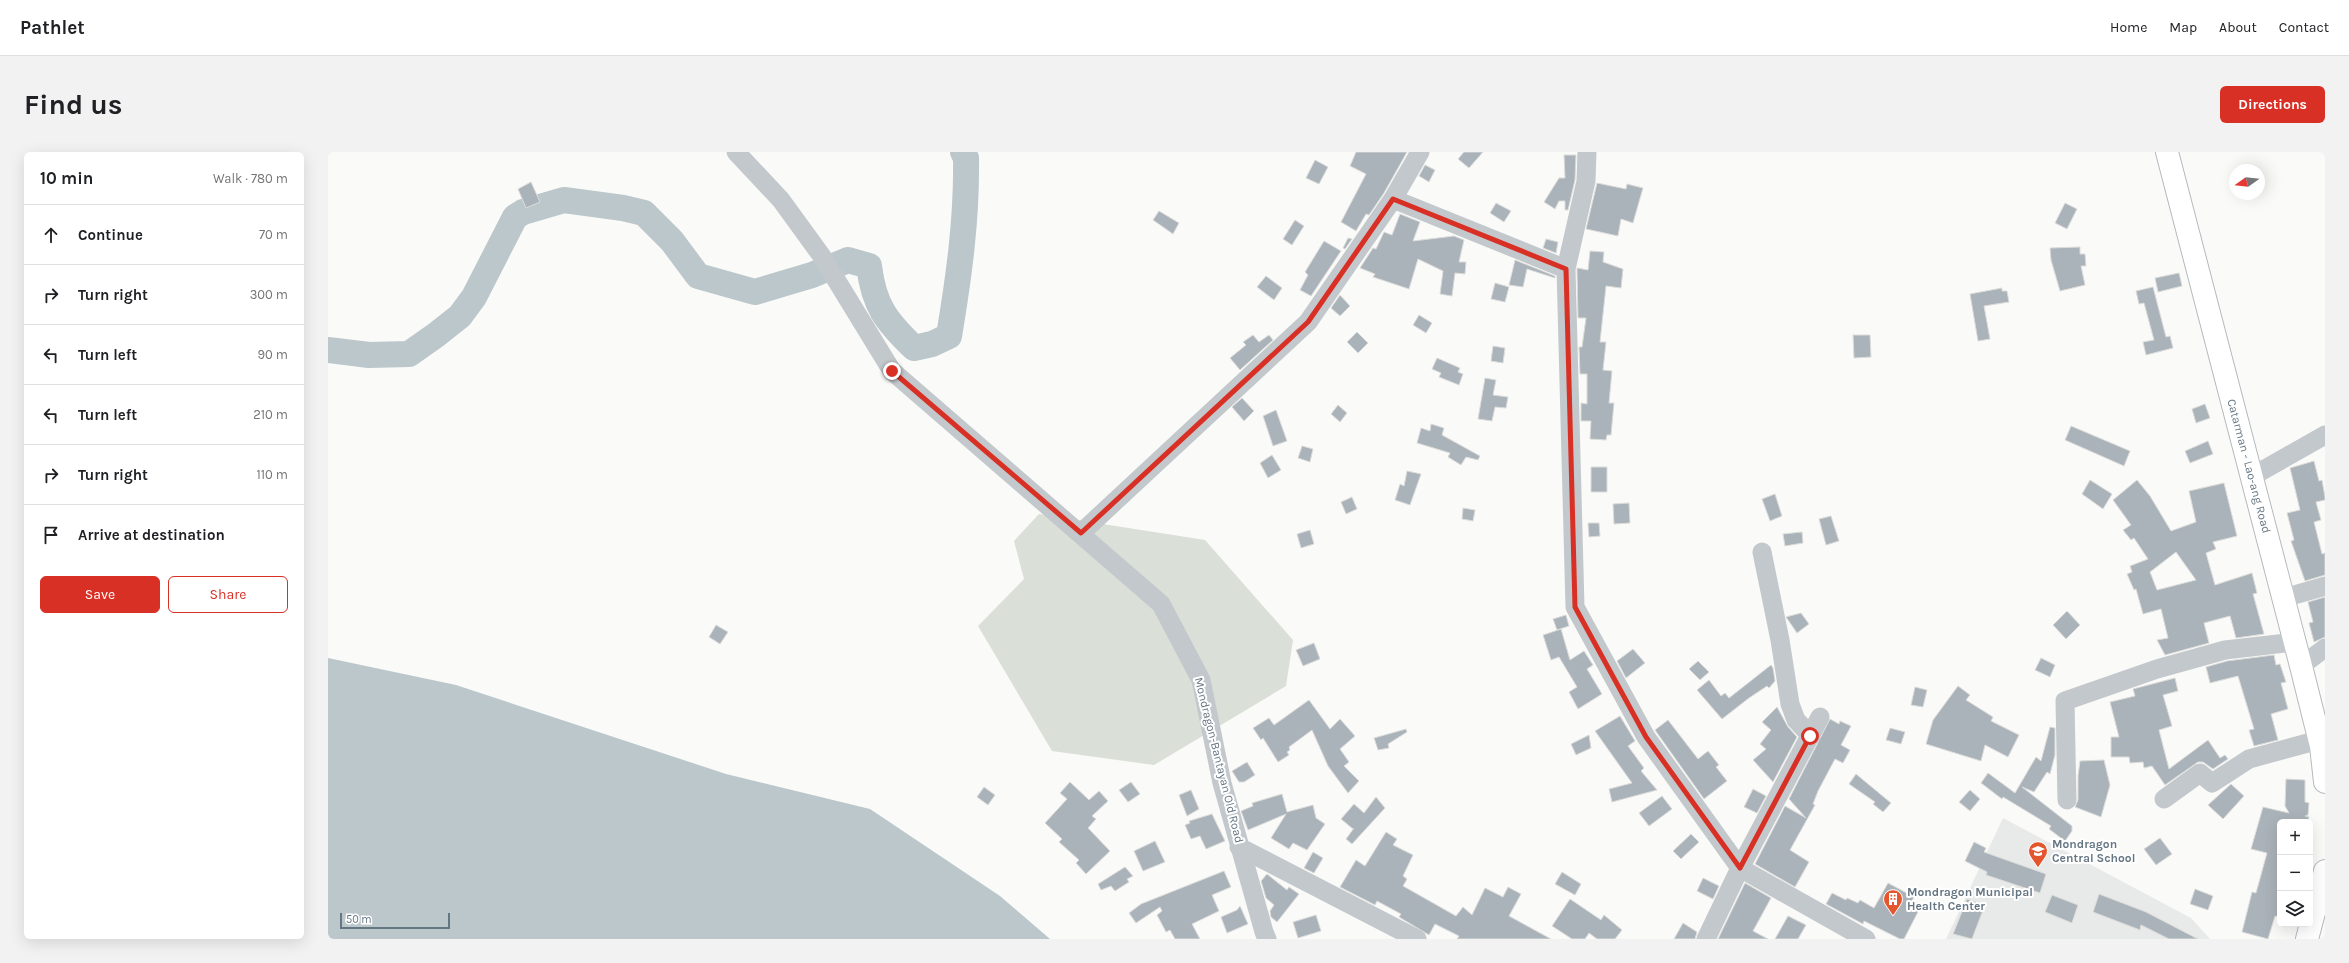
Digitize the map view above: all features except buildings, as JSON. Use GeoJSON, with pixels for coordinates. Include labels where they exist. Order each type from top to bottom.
{"type":"FeatureCollection","features":[{"type":"Feature","properties":{"kind":"main road","name":"Catarman - Lao-ang Road"},"geometry":{"type":"LineString","coordinates":[[2166,152],[2284,598],[2319,740],[2325,782]]}},
{"type":"Feature","properties":{"kind":"main road"},"geometry":{"type":"LineString","coordinates":[[2307,939],[2325,870]]}},
{"type":"Feature","properties":{"kind":"street","name":"Mondragon-Bantayan Old Road"},"geometry":{"type":"LineString","coordinates":[[736,152],[781,200],[821,255],[892,371],[1081,533],[1161,604],[1201,680],[1222,784],[1239,847],[1417,939]]}},
{"type":"Feature","properties":{"kind":"street"},"geometry":{"type":"LineString","coordinates":[[1081,533],[1308,322],[1393,199],[1420,152]]}},
{"type":"Feature","properties":{"kind":"street"},"geometry":{"type":"LineString","coordinates":[[1587,152],[1586,180],[1566,269],[1575,607],[1646,737],[1740,868],[1866,939]]}},
{"type":"Feature","properties":{"kind":"street"},"geometry":{"type":"LineString","coordinates":[[1393,199],[1566,269]]}},
{"type":"Feature","properties":{"kind":"street"},"geometry":{"type":"LineString","coordinates":[[2251,477],[2325,435]]}},
{"type":"Feature","properties":{"kind":"street"},"geometry":{"type":"LineString","coordinates":[[1762,552],[1780,640],[1790,704],[1796,720],[1810,736]]}},
{"type":"Feature","properties":{"kind":"street"},"geometry":{"type":"LineString","coordinates":[[2284,598],[2325,586]]}},
{"type":"Feature","properties":{"kind":"street"},"geometry":{"type":"LineString","coordinates":[[2067,800],[2065,701],[2157,669],[2225,650],[2294,642]]}},
{"type":"Feature","properties":{"kind":"street"},"geometry":{"type":"LineString","coordinates":[[2301,666],[2325,648]]}},
{"type":"Feature","properties":{"kind":"street"},"geometry":{"type":"LineString","coordinates":[[1706,939],[1740,868],[1820,717]]}},
{"type":"Feature","properties":{"kind":"street"},"geometry":{"type":"LineString","coordinates":[[2164,799],[2200,773],[2212,783],[2249,759],[2319,740]]}},
{"type":"Feature","properties":{"kind":"street"},"geometry":{"type":"LineString","coordinates":[[1239,847],[1267,939]]}},
{"type":"Feature","properties":{"kind":"shaded area"},"geometry":{"type":"Polygon","coordinates":[[[1039,514],[1205,540],[1293,640],[1286,686],[1154,765],[1052,751],[978,626],[1024,579],[1014,541],[1039,514]]]}},
{"type":"Feature","properties":{"kind":"shaded area"},"geometry":{"type":"Polygon","coordinates":[[[328,658],[456,685],[726,774],[870,809],[1000,896],[1050,939],[328,939],[328,658]]]}},
{"type":"Feature","properties":{"kind":"shaded area","name":"Mondragon Central School"},"geometry":{"type":"Polygon","coordinates":[[[2003,818],[2191,918],[2210,939],[1946,939],[2003,818]]]}},
{"type":"Feature","properties":{"kind":"waterway"},"geometry":{"type":"LineString","coordinates":[[328,350],[369,355],[409,354],[460,316],[474,297],[515,217],[523,212],[564,200],[623,208],[644,213],[672,241],[698,276],[755,292],[812,275],[848,260],[869,266],[874,292],[889,321],[914,348],[932,344],[949,336],[953,314],[962,247],[965,203],[966,158],[963,152]]}},
{"type":"Feature","properties":{"kind":"place","name":"Mondragon Central School"},"geometry":{"type":"Point","coordinates":[2038,868]}},
{"type":"Feature","properties":{"kind":"place","name":"Mondragon Municipal Health Center"},"geometry":{"type":"Point","coordinates":[1893,916]}},
{"type":"Feature","properties":{"kind":"route"},"geometry":{"type":"LineString","coordinates":[[892,371],[978,447],[1081,533],[1308,322],[1393,199],[1476,234],[1566,269],[1574,494],[1575,607],[1646,737],[1740,868],[1810,736]]}}]}
